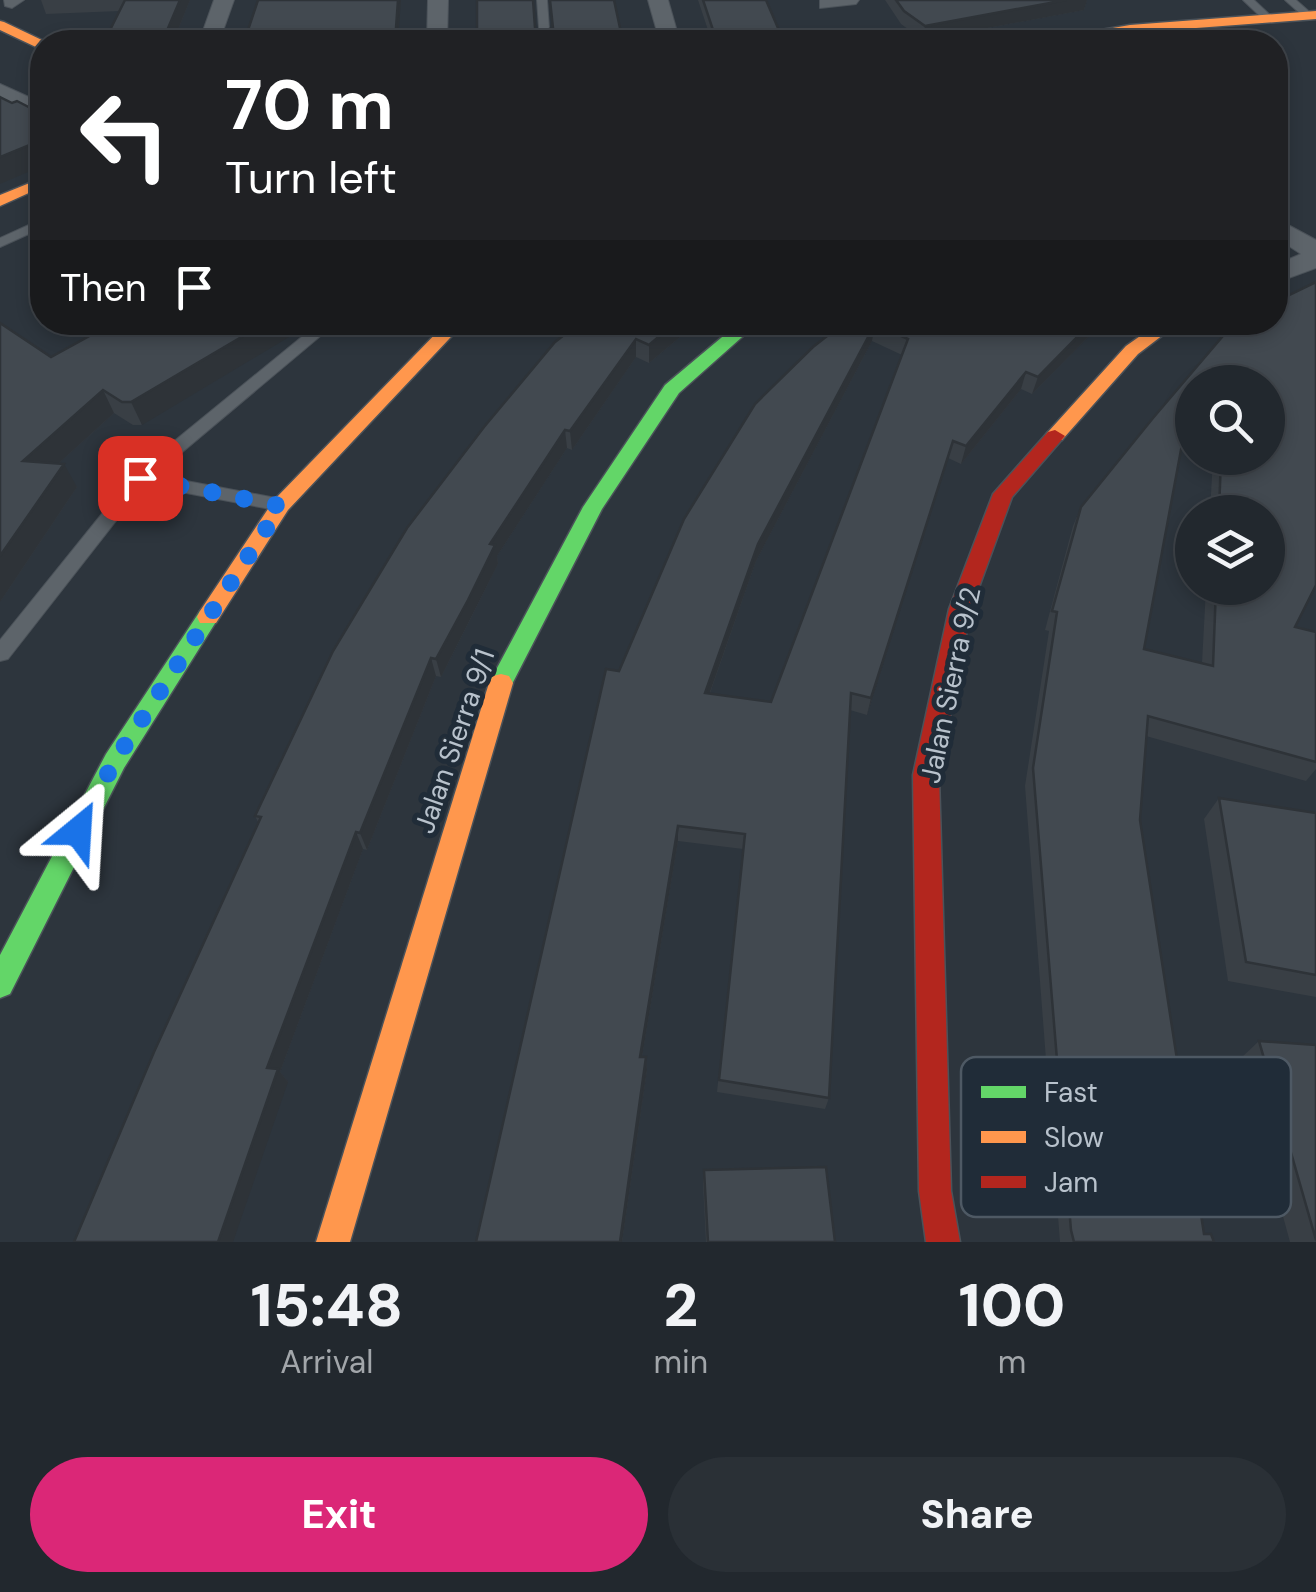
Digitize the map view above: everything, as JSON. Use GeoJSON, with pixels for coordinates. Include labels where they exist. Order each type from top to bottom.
{"type":"FeatureCollection","features":[{"type":"Feature","properties":{"kind":"street"},"geometry":{"type":"LineString","coordinates":[[213,30],[224,0]]}},
{"type":"Feature","properties":{"kind":"street"},"geometry":{"type":"LineString","coordinates":[[437,30],[438,0]]}},
{"type":"Feature","properties":{"kind":"street"},"geometry":{"type":"LineString","coordinates":[[658,0],[667,30]]}},
{"type":"Feature","properties":{"kind":"street"},"geometry":{"type":"LineString","coordinates":[[827,4],[849,0]]}},
{"type":"Feature","properties":{"kind":"street"},"geometry":{"type":"LineString","coordinates":[[1143,30],[1266,16],[1312,15]]}},
{"type":"Feature","properties":{"kind":"street"},"geometry":{"type":"LineString","coordinates":[[0,25],[30,39]]}},
{"type":"Feature","properties":{"kind":"street"},"geometry":{"type":"LineString","coordinates":[[0,91],[30,105]]}},
{"type":"Feature","properties":{"kind":"street"},"geometry":{"type":"LineString","coordinates":[[0,201],[30,187]]}},
{"type":"Feature","properties":{"kind":"street"},"geometry":{"type":"LineString","coordinates":[[1288,235],[1316,255],[1288,269]]}},
{"type":"Feature","properties":{"kind":"street"},"geometry":{"type":"LineString","coordinates":[[0,984],[114,762],[281,506],[445,335]]}},
{"type":"Feature","properties":{"kind":"street","name":"Jalan Sierra 9/1"},"geometry":{"type":"LineString","coordinates":[[333,1242],[502,683],[593,507],[672,389],[736,335]]}},
{"type":"Feature","properties":{"kind":"street","name":"Jalan Sierra 9/2"},"geometry":{"type":"LineString","coordinates":[[943,1242],[935,1191],[926,775],[960,609],[1003,494],[1132,350],[1153,335]]}},
{"type":"Feature","properties":{"kind":"lane"},"geometry":{"type":"LineString","coordinates":[[542,0],[544,30]]}},
{"type":"Feature","properties":{"kind":"lane"},"geometry":{"type":"LineString","coordinates":[[1248,0],[1266,16]]}},
{"type":"Feature","properties":{"kind":"lane"},"geometry":{"type":"LineString","coordinates":[[1290,0],[1312,15]]}},
{"type":"Feature","properties":{"kind":"lane"},"geometry":{"type":"LineString","coordinates":[[0,243],[30,229]]}},
{"type":"Feature","properties":{"kind":"lane"},"geometry":{"type":"LineString","coordinates":[[0,653],[140,478],[314,335]]}},
{"type":"Feature","properties":{"kind":"lane"},"geometry":{"type":"LineString","coordinates":[[140,478],[281,506]]}},
{"type":"Feature","properties":{"kind":"building"},"geometry":{"type":"Polygon","coordinates":[[[125,0],[180,0],[167,30],[110,30],[125,0]]]}},
{"type":"Feature","properties":{"kind":"building"},"geometry":{"type":"Polygon","coordinates":[[[258,0],[398,0],[396,30],[248,30],[258,0]]]}},
{"type":"Feature","properties":{"kind":"building"},"geometry":{"type":"Polygon","coordinates":[[[477,0],[533,0],[537,30],[477,30],[477,0]]]}},
{"type":"Feature","properties":{"kind":"building"},"geometry":{"type":"Polygon","coordinates":[[[550,0],[614,0],[620,30],[546,30],[553,28],[550,0]]]}},
{"type":"Feature","properties":{"kind":"building"},"geometry":{"type":"Polygon","coordinates":[[[703,0],[766,0],[779,30],[713,30],[703,0]]]}},
{"type":"Feature","properties":{"kind":"building"},"geometry":{"type":"Polygon","coordinates":[[[896,0],[1066,0],[925,26],[896,0]]]}},
{"type":"Feature","properties":{"kind":"building"},"geometry":{"type":"Polygon","coordinates":[[[0,97],[30,108],[30,145],[0,157],[0,97]]]}},
{"type":"Feature","properties":{"kind":"building"},"geometry":{"type":"Polygon","coordinates":[[[1316,282],[1316,585],[1295,627],[1316,632],[1316,762],[1148,716],[1140,820],[1177,1057],[1057,1057],[1033,768],[1057,612],[1052,611],[1081,507],[1175,392],[1176,475],[1144,649],[1213,666],[1215,605],[1285,605],[1285,495],[1220,495],[1220,475],[1285,475],[1285,365],[1198,365],[1224,335],[1288,335],[1288,296],[1316,282]]]}},
{"type":"Feature","properties":{"kind":"building"},"geometry":{"type":"Polygon","coordinates":[[[0,323],[51,357],[91,335],[245,335],[131,402],[122,402],[103,390],[23,461],[64,464],[0,556],[0,323]]]}},
{"type":"Feature","properties":{"kind":"building"},"geometry":{"type":"Polygon","coordinates":[[[564,335],[661,335],[649,345],[636,339],[570,431],[565,430],[490,544],[495,545],[468,600],[436,659],[431,658],[360,833],[356,832],[267,1068],[278,1069],[218,1242],[74,1242],[154,1052],[261,817],[255,816],[333,651],[407,528],[564,335]]]}},
{"type":"Feature","properties":{"kind":"building"},"geometry":{"type":"Polygon","coordinates":[[[828,335],[869,335],[758,544],[705,693],[771,702],[908,339],[899,335],[1079,335],[1038,377],[1026,372],[966,446],[953,441],[871,698],[851,693],[829,1098],[719,1080],[745,834],[678,826],[640,1057],[646,1057],[620,1242],[476,1242],[606,669],[619,671],[684,519],[755,404],[828,335]]]}},
{"type":"Feature","properties":{"kind":"building"},"geometry":{"type":"Polygon","coordinates":[[[1219,798],[1316,813],[1316,975],[1246,962],[1219,798]]]}},
{"type":"Feature","properties":{"kind":"building"},"geometry":{"type":"Polygon","coordinates":[[[1259,1041],[1316,1045],[1316,1240],[1291,1153],[1291,1057],[1264,1057],[1259,1041]]]}},
{"type":"Feature","properties":{"kind":"building"},"geometry":{"type":"Polygon","coordinates":[[[826,1167],[835,1242],[708,1242],[704,1170],[826,1167]]]}},
{"type":"Feature","properties":{"kind":"building"},"geometry":{"type":"Polygon","coordinates":[[[1070,1217],[1201,1217],[1204,1234],[1211,1234],[1214,1242],[1074,1242],[1070,1217]]]}},
{"type":"Feature","properties":{"kind":"traffic: fast"},"geometry":{"type":"LineString","coordinates":[[501,683],[593,507],[672,389],[736,335]]}},
{"type":"Feature","properties":{"kind":"traffic: fast"},"geometry":{"type":"LineString","coordinates":[[0,984],[115,761],[208,617]]}},
{"type":"Feature","properties":{"kind":"traffic: slow"},"geometry":{"type":"LineString","coordinates":[[1123,30],[1316,15]]}},
{"type":"Feature","properties":{"kind":"traffic: slow"},"geometry":{"type":"LineString","coordinates":[[0,25],[30,39]]}},
{"type":"Feature","properties":{"kind":"traffic: slow"},"geometry":{"type":"LineString","coordinates":[[0,201],[30,187]]}},
{"type":"Feature","properties":{"kind":"traffic: slow"},"geometry":{"type":"LineString","coordinates":[[208,617],[281,505],[444,335]]}},
{"type":"Feature","properties":{"kind":"traffic: slow"},"geometry":{"type":"LineString","coordinates":[[1055,436],[1132,350],[1153,335]]}},
{"type":"Feature","properties":{"kind":"traffic: slow"},"geometry":{"type":"LineString","coordinates":[[333,1242],[501,683]]}},
{"type":"Feature","properties":{"kind":"traffic: jam"},"geometry":{"type":"LineString","coordinates":[[943,1242],[935,1191],[926,775],[960,609],[1003,494],[1055,436]]}},
{"type":"Feature","properties":{"kind":"route"},"geometry":{"type":"LineString","coordinates":[[78,831],[114,762],[281,506],[140,478]]}}]}
